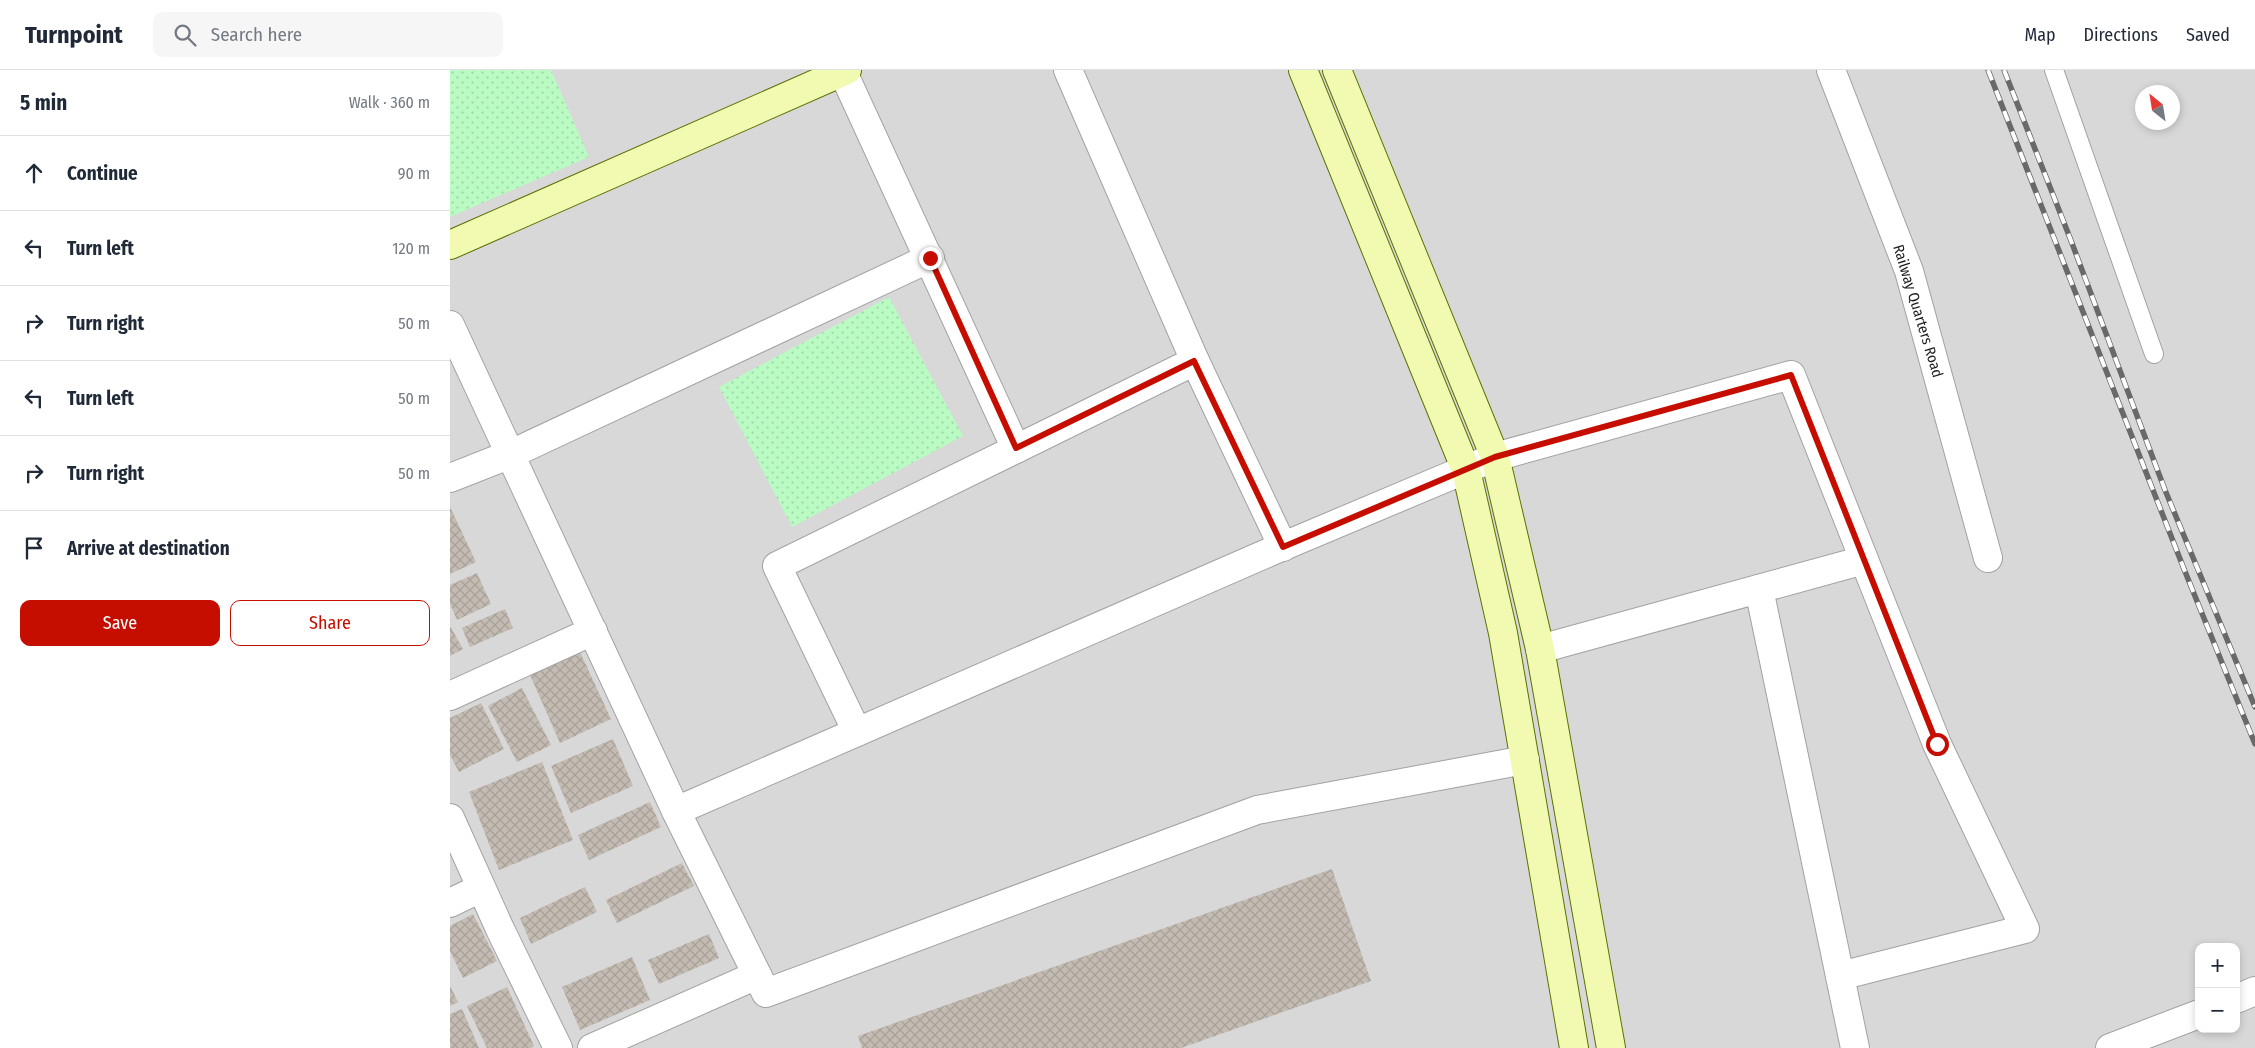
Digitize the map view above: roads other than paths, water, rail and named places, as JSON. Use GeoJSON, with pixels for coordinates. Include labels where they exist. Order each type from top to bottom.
{"type":"FeatureCollection","features":[{"type":"Feature","properties":{"kind":"main road"},"geometry":{"type":"LineString","coordinates":[[1302,70],[1466,470],[1503,633],[1574,1048]]}},
{"type":"Feature","properties":{"kind":"main road"},"geometry":{"type":"LineString","coordinates":[[1337,70],[1495,457],[1540,648],[1611,1048]]}},
{"type":"Feature","properties":{"kind":"main road"},"geometry":{"type":"LineString","coordinates":[[450,244],[844,71]]}},
{"type":"Feature","properties":{"kind":"street"},"geometry":{"type":"LineString","coordinates":[[1068,70],[1194,361],[1283,547]]}},
{"type":"Feature","properties":{"kind":"street","name":"Railway Quarters Road"},"geometry":{"type":"LineString","coordinates":[[1831,70],[1909,271],[1988,558]]}},
{"type":"Feature","properties":{"kind":"street"},"geometry":{"type":"LineString","coordinates":[[844,71],[1016,448]]}},
{"type":"Feature","properties":{"kind":"street"},"geometry":{"type":"LineString","coordinates":[[450,478],[511,454],[930,258]]}},
{"type":"Feature","properties":{"kind":"street"},"geometry":{"type":"LineString","coordinates":[[450,326],[676,811],[766,993],[1257,810],[1525,760]]}},
{"type":"Feature","properties":{"kind":"street"},"geometry":{"type":"LineString","coordinates":[[857,732],[777,566],[1194,361]]}},
{"type":"Feature","properties":{"kind":"street"},"geometry":{"type":"LineString","coordinates":[[676,811],[1495,457],[1791,375],[1937,744],[2025,929],[1840,976]]}},
{"type":"Feature","properties":{"kind":"street"},"geometry":{"type":"LineString","coordinates":[[1540,648],[1864,560]]}},
{"type":"Feature","properties":{"kind":"street"},"geometry":{"type":"LineString","coordinates":[[1759,589],[1855,1048]]}},
{"type":"Feature","properties":{"kind":"street"},"geometry":{"type":"LineString","coordinates":[[450,696],[593,631]]}},
{"type":"Feature","properties":{"kind":"street"},"geometry":{"type":"LineString","coordinates":[[450,818],[481,888],[558,1048]]}},
{"type":"Feature","properties":{"kind":"street"},"geometry":{"type":"LineString","coordinates":[[450,903],[481,888]]}},
{"type":"Feature","properties":{"kind":"street"},"geometry":{"type":"LineString","coordinates":[[592,1048],[756,975]]}},
{"type":"Feature","properties":{"kind":"street"},"geometry":{"type":"LineString","coordinates":[[2240,997],[2255,991]]}},
{"type":"Feature","properties":{"kind":"street"},"geometry":{"type":"LineString","coordinates":[[2110,1048],[2195,1016]]}},
{"type":"Feature","properties":{"kind":"lane"},"geometry":{"type":"LineString","coordinates":[[2054,70],[2154,354]]}},
{"type":"Feature","properties":{"kind":"railway"},"geometry":{"type":"LineString","coordinates":[[1988,70],[2184,569],[2255,744]]}},
{"type":"Feature","properties":{"kind":"railway"},"geometry":{"type":"LineString","coordinates":[[2004,70],[2165,490],[2255,707]]}}]}
